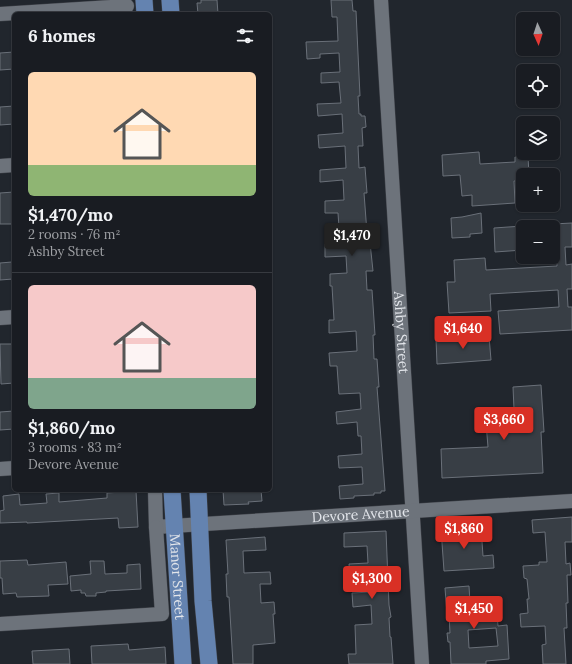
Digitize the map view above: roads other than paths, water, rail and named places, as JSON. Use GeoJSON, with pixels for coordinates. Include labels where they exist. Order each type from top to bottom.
{"type":"FeatureCollection","features":[{"type":"Feature","properties":{"kind":"main road"},"geometry":{"type":"LineString","coordinates":[[144,0],[145,12]]}},
{"type":"Feature","properties":{"kind":"main road"},"geometry":{"type":"LineString","coordinates":[[170,0],[171,12]]}},
{"type":"Feature","properties":{"kind":"main road","name":"Manor Street"},"geometry":{"type":"LineString","coordinates":[[172,492],[183,664]]}},
{"type":"Feature","properties":{"kind":"main road","name":"Manor Street"},"geometry":{"type":"LineString","coordinates":[[198,492],[203,601],[209,664]]}},
{"type":"Feature","properties":{"kind":"street","name":"Ashby Street"},"geometry":{"type":"LineString","coordinates":[[381,0],[422,664]]}},
{"type":"Feature","properties":{"kind":"street"},"geometry":{"type":"LineString","coordinates":[[36,12],[127,7]]}},
{"type":"Feature","properties":{"kind":"street"},"geometry":{"type":"LineString","coordinates":[[0,14],[12,13]]}},
{"type":"Feature","properties":{"kind":"street"},"geometry":{"type":"LineString","coordinates":[[0,166],[12,165]]}},
{"type":"Feature","properties":{"kind":"street"},"geometry":{"type":"LineString","coordinates":[[0,318],[12,317]]}},
{"type":"Feature","properties":{"kind":"street"},"geometry":{"type":"LineString","coordinates":[[0,469],[12,468]]}},
{"type":"Feature","properties":{"kind":"street"},"geometry":{"type":"LineString","coordinates":[[0,624],[162,614],[155,492]]}},
{"type":"Feature","properties":{"kind":"street","name":"Devore Avenue"},"geometry":{"type":"LineString","coordinates":[[156,527],[572,500]]}}]}
